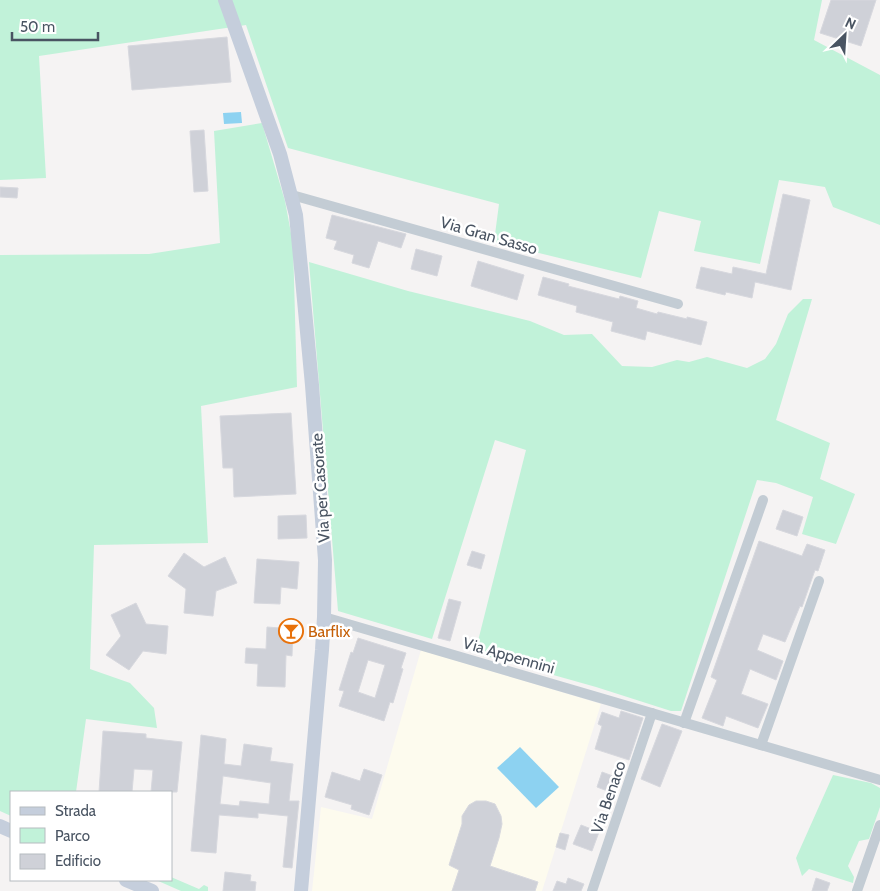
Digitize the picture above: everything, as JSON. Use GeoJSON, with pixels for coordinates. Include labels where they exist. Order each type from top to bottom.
{"type":"FeatureCollection","features":[{"type":"Feature","properties":{"kind":"street","name":"Via per Casorate"},"geometry":{"type":"LineString","coordinates":[[225,0],[280,154],[292,195],[296,215],[313,395],[325,560],[324,617],[301,891]]}},
{"type":"Feature","properties":{"kind":"street","name":"Via Gran Sasso"},"geometry":{"type":"LineString","coordinates":[[292,195],[678,304]]}},
{"type":"Feature","properties":{"kind":"street"},"geometry":{"type":"LineString","coordinates":[[684,723],[763,500]]}},
{"type":"Feature","properties":{"kind":"street"},"geometry":{"type":"LineString","coordinates":[[761,745],[819,581]]}},
{"type":"Feature","properties":{"kind":"street","name":"Via Appennini"},"geometry":{"type":"LineString","coordinates":[[324,617],[880,780]]}},
{"type":"Feature","properties":{"kind":"street","name":"Via Benaco"},"geometry":{"type":"LineString","coordinates":[[592,891],[652,713]]}},
{"type":"Feature","properties":{"kind":"street"},"geometry":{"type":"LineString","coordinates":[[856,891],[880,825]]}},
{"type":"Feature","properties":{"kind":"street"},"geometry":{"type":"LineString","coordinates":[[128,881],[152,891]]}},
{"type":"Feature","properties":{"kind":"shaded area"},"geometry":{"type":"Polygon","coordinates":[[[421,650],[601,704],[542,891],[312,891],[321,807],[372,819],[421,650]]]}},
{"type":"Feature","properties":{"kind":"green space"},"geometry":{"type":"Polygon","coordinates":[[[0,0],[822,0],[814,40],[880,75],[880,225],[833,207],[825,187],[779,180],[760,264],[694,251],[701,221],[659,211],[641,278],[494,242],[499,204],[288,148],[246,25],[39,56],[46,178],[0,180],[0,0]]]}},
{"type":"Feature","properties":{"kind":"green space"},"geometry":{"type":"Polygon","coordinates":[[[262,123],[285,201],[293,244],[297,387],[201,406],[208,543],[94,545],[90,669],[130,683],[154,708],[157,728],[86,719],[76,791],[10,791],[10,816],[0,811],[0,255],[149,254],[220,243],[214,131],[262,123]]]}},
{"type":"Feature","properties":{"kind":"green space"},"geometry":{"type":"Polygon","coordinates":[[[309,262],[408,291],[530,321],[564,335],[592,334],[622,366],[652,367],[677,360],[689,362],[707,357],[747,368],[765,359],[776,344],[788,314],[803,299],[812,299],[776,420],[830,443],[820,479],[855,494],[836,544],[802,534],[813,497],[776,483],[757,480],[681,711],[671,711],[596,687],[475,653],[526,450],[495,440],[432,639],[338,611],[309,262]]]}},
{"type":"Feature","properties":{"kind":"green space"},"geometry":{"type":"Polygon","coordinates":[[[833,775],[871,783],[880,788],[880,807],[869,839],[859,841],[848,866],[854,877],[853,883],[809,869],[802,876],[796,858],[833,775]]]}},
{"type":"Feature","properties":{"kind":"green space"},"geometry":{"type":"Polygon","coordinates":[[[172,877],[199,889],[204,885],[208,887],[208,891],[181,891],[158,881],[172,881],[172,877]]]}},
{"type":"Feature","properties":{"kind":"water"},"geometry":{"type":"Polygon","coordinates":[[[241,112],[242,123],[224,124],[223,113],[241,112]]]}},
{"type":"Feature","properties":{"kind":"water"},"geometry":{"type":"Polygon","coordinates":[[[520,747],[559,787],[536,808],[497,768],[520,747]]]}},
{"type":"Feature","properties":{"kind":"building"},"geometry":{"type":"Polygon","coordinates":[[[831,0],[876,0],[861,46],[820,33],[831,0]]]}},
{"type":"Feature","properties":{"kind":"building"},"geometry":{"type":"Polygon","coordinates":[[[227,37],[231,82],[132,90],[128,46],[227,37]]]}},
{"type":"Feature","properties":{"kind":"building"},"geometry":{"type":"Polygon","coordinates":[[[204,130],[208,191],[194,192],[190,131],[204,130]]]}},
{"type":"Feature","properties":{"kind":"building"},"geometry":{"type":"Polygon","coordinates":[[[0,187],[18,188],[17,198],[0,197],[0,187]]]}},
{"type":"Feature","properties":{"kind":"building"},"geometry":{"type":"Polygon","coordinates":[[[783,194],[810,200],[791,290],[755,282],[752,298],[726,292],[725,295],[696,288],[701,267],[732,274],[733,267],[766,274],[783,194]]]}},
{"type":"Feature","properties":{"kind":"building"},"geometry":{"type":"Polygon","coordinates":[[[332,215],[406,234],[401,248],[378,241],[369,268],[352,263],[354,255],[334,249],[337,241],[326,238],[332,215]]]}},
{"type":"Feature","properties":{"kind":"building"},"geometry":{"type":"Polygon","coordinates":[[[416,249],[442,256],[437,276],[411,269],[416,249]]]}},
{"type":"Feature","properties":{"kind":"building"},"geometry":{"type":"Polygon","coordinates":[[[478,261],[524,275],[517,300],[471,286],[478,261]]]}},
{"type":"Feature","properties":{"kind":"building"},"geometry":{"type":"Polygon","coordinates":[[[543,277],[569,284],[568,286],[619,299],[620,296],[638,301],[636,308],[657,314],[658,312],[707,322],[701,345],[647,331],[645,340],[611,331],[613,322],[576,312],[577,306],[538,295],[543,277]]]}},
{"type":"Feature","properties":{"kind":"building"},"geometry":{"type":"Polygon","coordinates":[[[291,413],[296,494],[234,497],[233,468],[223,468],[220,416],[291,413]]]}},
{"type":"Feature","properties":{"kind":"building"},"geometry":{"type":"Polygon","coordinates":[[[783,510],[803,517],[797,536],[776,529],[783,510]]]}},
{"type":"Feature","properties":{"kind":"building"},"geometry":{"type":"Polygon","coordinates":[[[306,515],[307,538],[278,539],[278,516],[306,515]]]}},
{"type":"Feature","properties":{"kind":"building"},"geometry":{"type":"Polygon","coordinates":[[[759,541],[802,556],[807,544],[825,550],[818,571],[815,570],[802,607],[800,606],[785,642],[763,634],[757,650],[783,661],[776,680],[750,669],[741,694],[768,704],[758,728],[726,716],[723,726],[702,718],[717,680],[711,677],[759,541]]]}},
{"type":"Feature","properties":{"kind":"building"},"geometry":{"type":"Polygon","coordinates":[[[472,551],[485,555],[481,569],[467,565],[472,551]]]}},
{"type":"Feature","properties":{"kind":"building"},"geometry":{"type":"Polygon","coordinates":[[[184,553],[204,567],[225,557],[237,583],[216,591],[213,616],[184,613],[186,589],[168,576],[184,553]]]}},
{"type":"Feature","properties":{"kind":"building"},"geometry":{"type":"Polygon","coordinates":[[[257,559],[299,562],[297,589],[281,587],[280,604],[254,603],[257,559]]]}},
{"type":"Feature","properties":{"kind":"building"},"geometry":{"type":"Polygon","coordinates":[[[449,599],[461,602],[450,641],[438,638],[449,599]]]}},
{"type":"Feature","properties":{"kind":"building"},"geometry":{"type":"Polygon","coordinates":[[[136,603],[146,624],[168,626],[166,654],[143,651],[129,670],[106,655],[121,636],[111,615],[136,603]]]}},
{"type":"Feature","properties":{"kind":"building"},"geometry":{"type":"Polygon","coordinates":[[[267,627],[293,629],[292,656],[286,655],[285,687],[257,686],[258,664],[245,663],[246,648],[266,649],[267,627]]]}},
{"type":"Feature","properties":{"kind":"building"},"geometry":{"type":"Polygon","coordinates":[[[358,638],[406,653],[393,703],[390,702],[384,721],[339,706],[344,691],[339,690],[351,652],[353,653],[358,638]],[[368,660],[358,692],[375,698],[385,665],[368,660]]]}},
{"type":"Feature","properties":{"kind":"building"},"geometry":{"type":"Polygon","coordinates":[[[621,711],[643,718],[629,760],[595,749],[602,726],[598,724],[602,712],[619,718],[621,711]]]}},
{"type":"Feature","properties":{"kind":"building"},"geometry":{"type":"Polygon","coordinates":[[[662,724],[682,731],[660,787],[641,779],[662,724]]]}},
{"type":"Feature","properties":{"kind":"building"},"geometry":{"type":"Polygon","coordinates":[[[103,731],[146,734],[146,738],[182,742],[177,792],[151,791],[153,770],[134,769],[132,791],[99,791],[103,731]]]}},
{"type":"Feature","properties":{"kind":"building"},"geometry":{"type":"Polygon","coordinates":[[[201,735],[226,739],[224,764],[241,766],[244,744],[272,748],[270,761],[293,764],[289,801],[299,801],[292,868],[283,867],[288,816],[258,813],[258,818],[219,815],[216,853],[191,851],[201,735]],[[223,776],[220,804],[239,806],[240,801],[269,804],[271,783],[223,776]]]}},
{"type":"Feature","properties":{"kind":"building"},"geometry":{"type":"Polygon","coordinates":[[[364,769],[382,775],[369,815],[351,809],[352,805],[325,797],[332,772],[360,781],[364,769]]]}},
{"type":"Feature","properties":{"kind":"building"},"geometry":{"type":"Polygon","coordinates":[[[602,772],[621,779],[615,794],[597,787],[602,772]]]}},
{"type":"Feature","properties":{"kind":"building"},"geometry":{"type":"Polygon","coordinates":[[[476,801],[486,801],[495,804],[501,816],[502,824],[499,838],[490,866],[538,882],[535,891],[452,891],[459,870],[449,865],[462,824],[462,816],[469,805],[476,801]]]}},
{"type":"Feature","properties":{"kind":"building"},"geometry":{"type":"Polygon","coordinates":[[[581,825],[599,832],[592,851],[573,844],[581,825]]]}},
{"type":"Feature","properties":{"kind":"building"},"geometry":{"type":"Polygon","coordinates":[[[560,833],[569,835],[565,850],[556,847],[560,833]]]}},
{"type":"Feature","properties":{"kind":"building"},"geometry":{"type":"Polygon","coordinates":[[[225,872],[251,875],[250,881],[256,882],[255,891],[223,891],[225,872]]]}},
{"type":"Feature","properties":{"kind":"building"},"geometry":{"type":"Polygon","coordinates":[[[568,878],[584,884],[581,891],[553,891],[557,881],[566,884],[568,878]]]}},
{"type":"Feature","properties":{"kind":"building"},"geometry":{"type":"Polygon","coordinates":[[[816,878],[830,883],[827,891],[812,891],[816,878]]]}},
{"type":"Feature","properties":{"kind":"place","name":"Barflix"},"geometry":{"type":"Point","coordinates":[291,631]}}]}
